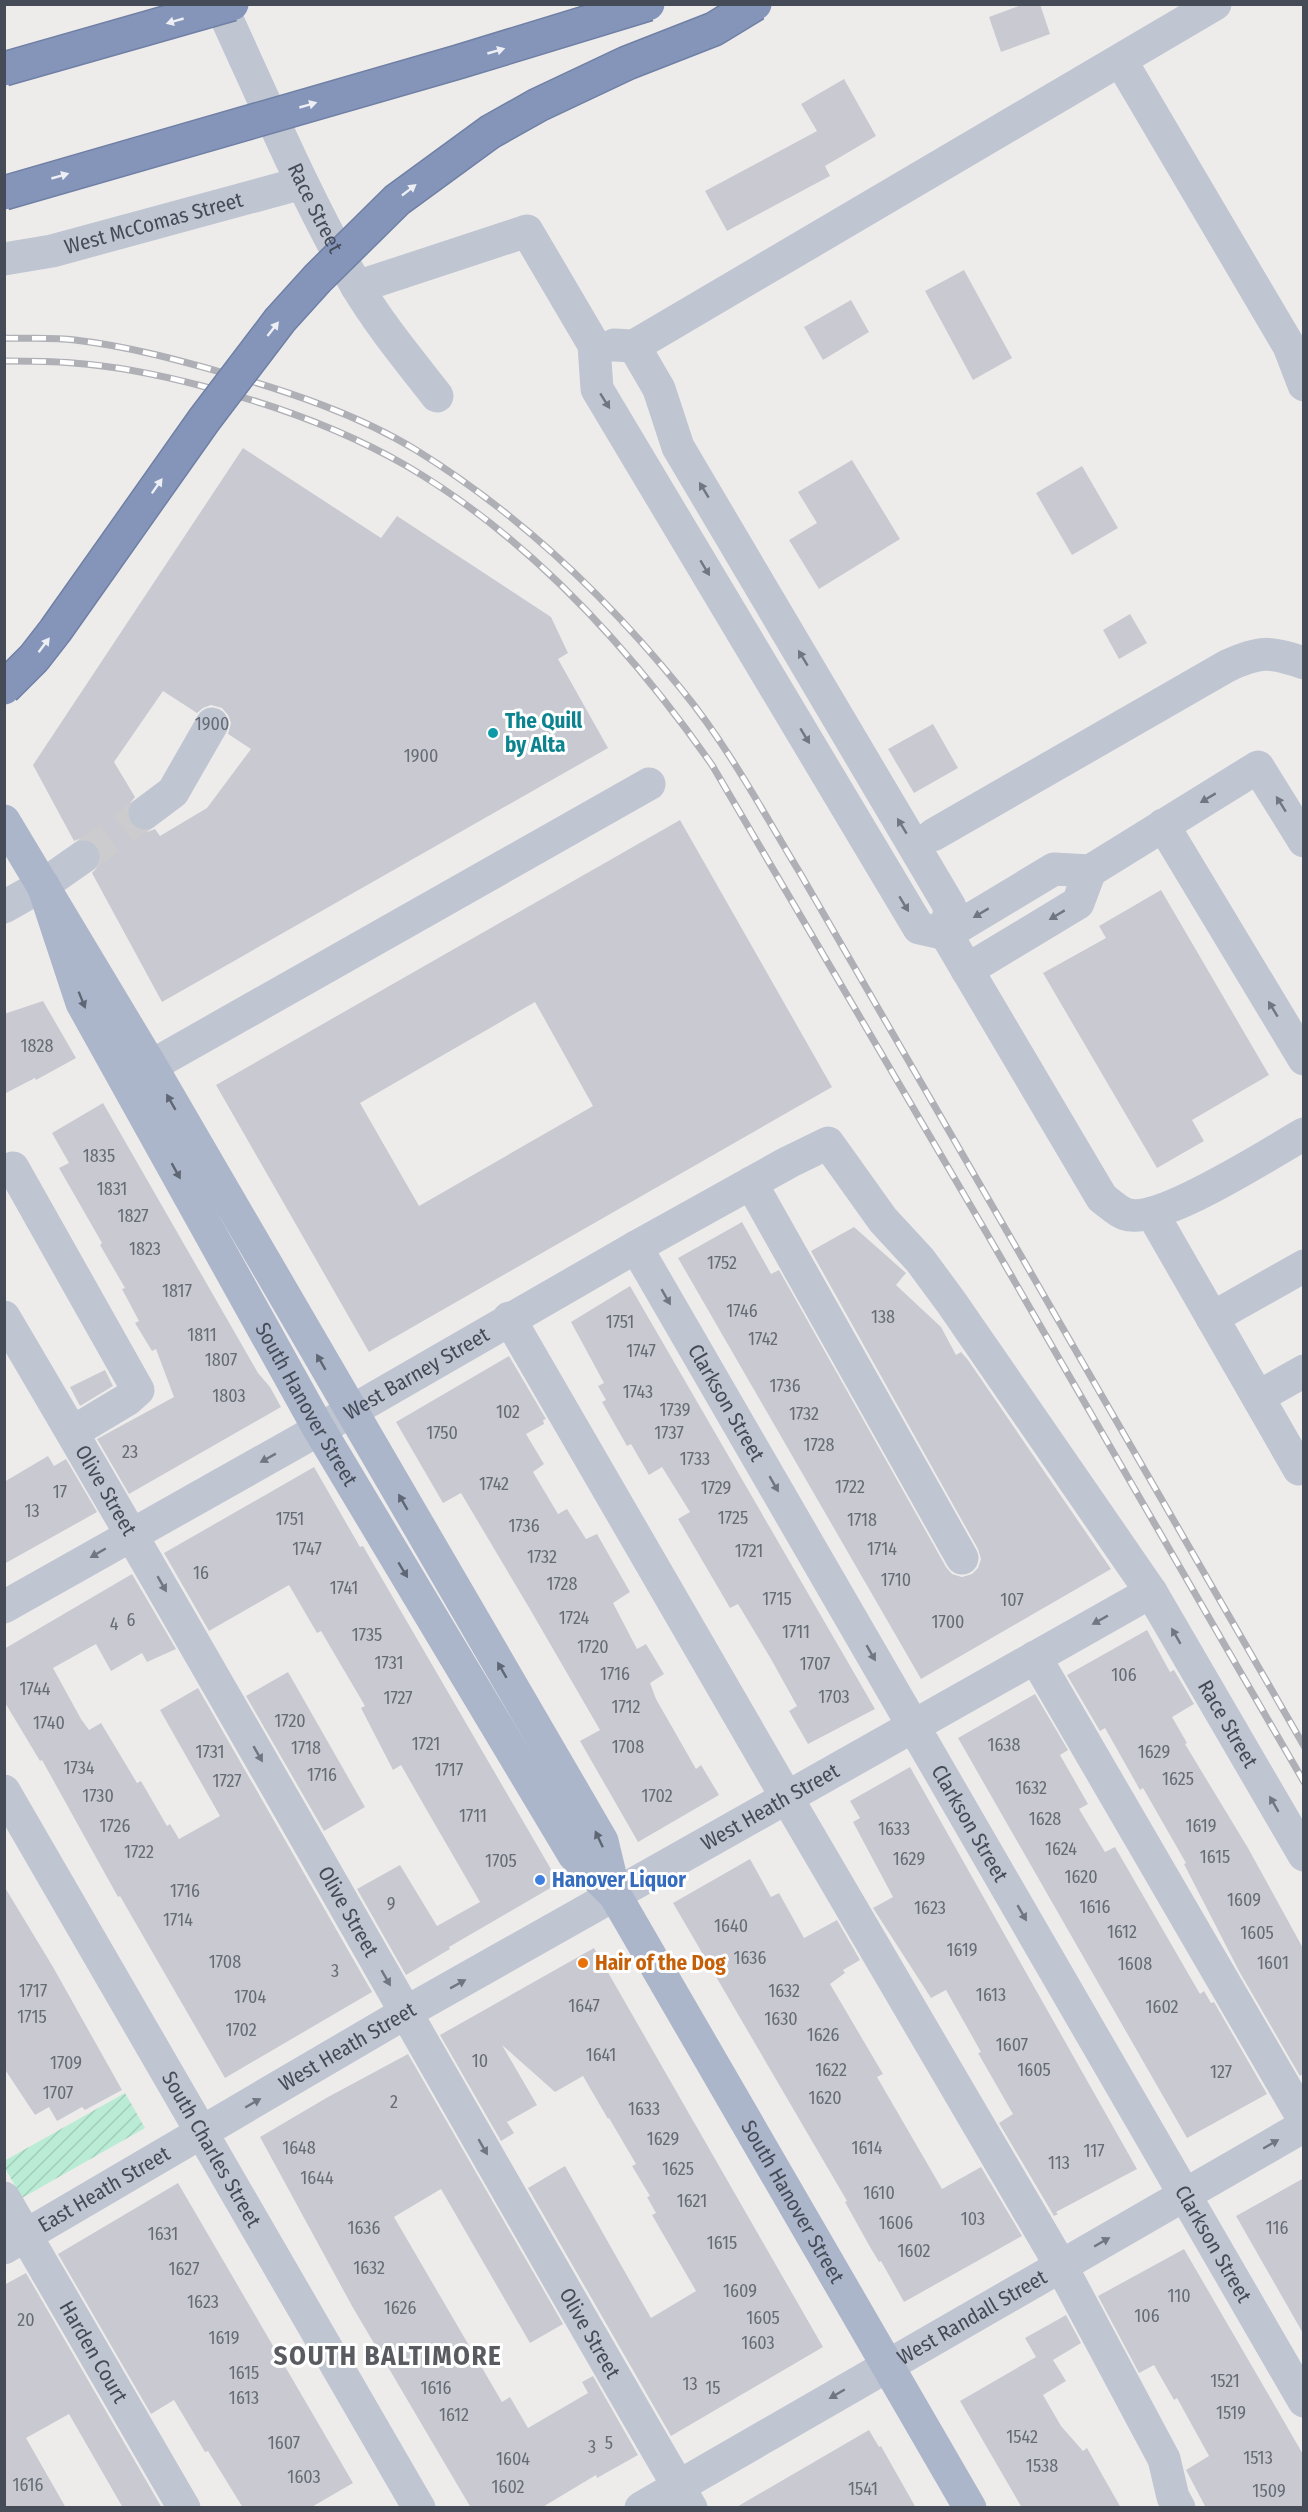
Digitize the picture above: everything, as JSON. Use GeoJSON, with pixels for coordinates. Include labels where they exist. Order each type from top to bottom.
{"type":"FeatureCollection","features":[{"type":"Feature","properties":{"kind":"highway"},"geometry":{"type":"LineString","coordinates":[[4,69],[231,4]]}},
{"type":"Feature","properties":{"kind":"highway"},"geometry":{"type":"LineString","coordinates":[[4,193],[458,62],[648,4]]}},
{"type":"Feature","properties":{"kind":"highway"},"geometry":{"type":"LineString","coordinates":[[4,688],[55,631],[204,420],[280,320],[318,278],[397,200],[441,165],[490,132],[538,105],[627,63],[714,29],[755,4]]}},
{"type":"Feature","properties":{"kind":"main road","name":"South Hanover Street"},"geometry":{"type":"LineString","coordinates":[[4,821],[151,1066],[350,1412],[602,1841],[615,1895]]}},
{"type":"Feature","properties":{"kind":"main road","name":"South Hanover Street"},"geometry":{"type":"LineString","coordinates":[[43,885],[82,1003],[319,1429],[574,1855],[615,1895],[970,2508]]}},
{"type":"Feature","properties":{"kind":"street","name":"Race Street"},"geometry":{"type":"LineString","coordinates":[[220,4],[302,183],[357,287],[396,344],[437,396]]}},
{"type":"Feature","properties":{"kind":"street"},"geometry":{"type":"LineString","coordinates":[[594,345],[634,346],[1215,4]]}},
{"type":"Feature","properties":{"kind":"street"},"geometry":{"type":"LineString","coordinates":[[1121,61],[1289,346],[1304,385]]}},
{"type":"Feature","properties":{"kind":"street","name":"West McComas Street"},"geometry":{"type":"LineString","coordinates":[[4,259],[52,252],[302,183]]}},
{"type":"Feature","properties":{"kind":"street"},"geometry":{"type":"LineString","coordinates":[[357,287],[527,231],[594,345],[597,389],[919,928],[945,934],[1054,869],[1090,870],[1258,767],[1304,841]]}},
{"type":"Feature","properties":{"kind":"street"},"geometry":{"type":"LineString","coordinates":[[634,346],[660,389],[678,447],[950,907],[945,934],[1102,1198],[1126,1214],[1152,1213],[1188,1199],[1304,1134]]}},
{"type":"Feature","properties":{"kind":"street"},"geometry":{"type":"LineString","coordinates":[[933,835],[1243,658],[1271,653],[1304,663]]}},
{"type":"Feature","properties":{"kind":"street"},"geometry":{"type":"LineString","coordinates":[[145,813],[172,792],[212,724]]}},
{"type":"Feature","properties":{"kind":"street"},"geometry":{"type":"LineString","coordinates":[[151,1066],[649,784]]}},
{"type":"Feature","properties":{"kind":"street"},"geometry":{"type":"LineString","coordinates":[[1163,825],[1304,1059]]}},
{"type":"Feature","properties":{"kind":"street"},"geometry":{"type":"LineString","coordinates":[[4,906],[43,885],[83,857]]}},
{"type":"Feature","properties":{"kind":"street"},"geometry":{"type":"LineString","coordinates":[[967,970],[1077,903],[1090,870]]}},
{"type":"Feature","properties":{"kind":"street","name":"Race Street"},"geometry":{"type":"LineString","coordinates":[[828,1143],[884,1220],[920,1260],[951,1302],[1151,1592],[1304,1855]]}},
{"type":"Feature","properties":{"kind":"street","name":"West Barney Street"},"geometry":{"type":"LineString","coordinates":[[4,1607],[350,1412],[636,1246],[828,1143]]}},
{"type":"Feature","properties":{"kind":"street"},"geometry":{"type":"LineString","coordinates":[[13,1168],[138,1390],[128,1400],[73,1432]]}},
{"type":"Feature","properties":{"kind":"street"},"geometry":{"type":"LineString","coordinates":[[751,1183],[962,1558]]}},
{"type":"Feature","properties":{"kind":"street"},"geometry":{"type":"LineString","coordinates":[[1152,1213],[1299,1469],[1304,1466]]}},
{"type":"Feature","properties":{"kind":"street","name":"Clarkson Street"},"geometry":{"type":"LineString","coordinates":[[636,1246],[1304,2401]]}},
{"type":"Feature","properties":{"kind":"street"},"geometry":{"type":"LineString","coordinates":[[1212,1318],[1304,1266]]}},
{"type":"Feature","properties":{"kind":"street","name":"Olive Street"},"geometry":{"type":"LineString","coordinates":[[4,1317],[133,1534],[405,2013],[685,2497]]}},
{"type":"Feature","properties":{"kind":"street"},"geometry":{"type":"LineString","coordinates":[[509,1318],[1061,2266],[1164,2459],[1173,2497],[1179,2508]]}},
{"type":"Feature","properties":{"kind":"street"},"geometry":{"type":"LineString","coordinates":[[1258,1397],[1304,1371]]}},
{"type":"Feature","properties":{"kind":"street","name":"West Heath Street"},"geometry":{"type":"LineString","coordinates":[[202,2132],[405,2013],[1151,1592]]}},
{"type":"Feature","properties":{"kind":"street"},"geometry":{"type":"LineString","coordinates":[[1035,1657],[1304,2120]]}},
{"type":"Feature","properties":{"kind":"street","name":"South Charles Street"},"geometry":{"type":"LineString","coordinates":[[4,1791],[419,2508]]}},
{"type":"Feature","properties":{"kind":"street","name":"West Randall Street"},"geometry":{"type":"LineString","coordinates":[[641,2508],[685,2497],[888,2366],[1304,2126]]}},
{"type":"Feature","properties":{"kind":"street","name":"East Heath Street"},"geometry":{"type":"LineString","coordinates":[[15,2242],[202,2132]]}},
{"type":"Feature","properties":{"kind":"street","name":"Harden Court"},"geometry":{"type":"LineString","coordinates":[[4,2198],[15,2242],[184,2508]]}},
{"type":"Feature","properties":{"kind":"green space"},"geometry":{"type":"Polygon","coordinates":[[[125,2093],[145,2128],[22,2198],[5,2168],[4,2161],[125,2093]]]}},
{"type":"Feature","properties":{"kind":"building"},"geometry":{"type":"Polygon","coordinates":[[[1024,4],[1040,4],[1050,34],[1001,52],[989,17],[1024,4]]]}},
{"type":"Feature","properties":{"kind":"building"},"geometry":{"type":"Polygon","coordinates":[[[844,79],[876,136],[825,166],[830,176],[727,231],[705,191],[817,131],[801,104],[844,79]]]}},
{"type":"Feature","properties":{"kind":"building"},"geometry":{"type":"Polygon","coordinates":[[[964,270],[1012,358],[973,380],[925,291],[964,270]]]}},
{"type":"Feature","properties":{"kind":"building"},"geometry":{"type":"Polygon","coordinates":[[[851,300],[869,332],[823,360],[804,327],[851,300]]]}},
{"type":"Feature","properties":{"kind":"building","name":"The Quill by Alta"},"geometry":{"type":"Polygon","coordinates":[[[243,448],[381,538],[397,516],[551,617],[568,653],[558,659],[608,748],[162,1002],[92,873],[100,864],[102,856],[99,847],[90,840],[82,838],[74,841],[33,765],[243,448]],[[163,691],[114,762],[135,797],[128,806],[127,816],[130,824],[138,830],[147,832],[155,829],[160,836],[207,808],[251,749],[228,734],[231,723],[222,708],[211,705],[197,713],[163,691]]]}},
{"type":"Feature","properties":{"kind":"building"},"geometry":{"type":"Polygon","coordinates":[[[852,460],[900,539],[819,589],[789,540],[817,523],[798,492],[852,460]]]}},
{"type":"Feature","properties":{"kind":"building"},"geometry":{"type":"Polygon","coordinates":[[[1082,466],[1118,528],[1072,555],[1036,493],[1082,466]]]}},
{"type":"Feature","properties":{"kind":"building"},"geometry":{"type":"Polygon","coordinates":[[[1130,614],[1147,643],[1119,659],[1103,630],[1130,614]]]}},
{"type":"Feature","properties":{"kind":"building"},"geometry":{"type":"Polygon","coordinates":[[[933,724],[958,768],[914,793],[888,749],[933,724]]]}},
{"type":"Feature","properties":{"kind":"building"},"geometry":{"type":"Polygon","coordinates":[[[680,820],[832,1087],[369,1352],[216,1085],[680,820]],[[535,1002],[360,1103],[419,1206],[593,1106],[535,1002]]]}},
{"type":"Feature","properties":{"kind":"building"},"geometry":{"type":"Polygon","coordinates":[[[1161,890],[1269,1075],[1192,1120],[1204,1141],[1157,1168],[1043,973],[1106,938],[1099,926],[1161,890]]]}},
{"type":"Feature","properties":{"kind":"building"},"geometry":{"type":"Polygon","coordinates":[[[43,1001],[76,1058],[4,1094],[4,1014],[43,1001]]]}},
{"type":"Feature","properties":{"kind":"building"},"geometry":{"type":"Polygon","coordinates":[[[103,1103],[258,1373],[270,1387],[281,1407],[129,1494],[97,1439],[174,1397],[156,1349],[152,1351],[135,1323],[139,1321],[122,1289],[125,1288],[59,1168],[69,1163],[52,1133],[103,1103]]]}},
{"type":"Feature","properties":{"kind":"building"},"geometry":{"type":"Polygon","coordinates":[[[742,1222],[771,1274],[779,1270],[952,1574],[962,1577],[972,1574],[978,1568],[981,1559],[978,1549],[811,1251],[854,1227],[906,1273],[896,1285],[941,1327],[956,1355],[961,1352],[968,1360],[1111,1569],[921,1679],[678,1258],[742,1222]]]}},
{"type":"Feature","properties":{"kind":"building"},"geometry":{"type":"Polygon","coordinates":[[[630,1286],[875,1709],[808,1744],[789,1711],[797,1706],[771,1659],[738,1604],[730,1608],[678,1519],[690,1512],[662,1467],[649,1475],[631,1444],[627,1446],[602,1402],[606,1400],[598,1386],[604,1383],[571,1322],[630,1286]]]}},
{"type":"Feature","properties":{"kind":"building"},"geometry":{"type":"Polygon","coordinates":[[[509,1356],[546,1419],[543,1420],[544,1424],[526,1434],[544,1464],[533,1472],[558,1514],[567,1509],[586,1539],[597,1534],[630,1592],[613,1603],[637,1649],[646,1644],[664,1674],[650,1683],[656,1699],[696,1769],[701,1765],[719,1795],[638,1842],[580,1741],[600,1730],[461,1493],[443,1503],[396,1422],[509,1356]]]}},
{"type":"Feature","properties":{"kind":"building"},"geometry":{"type":"Polygon","coordinates":[[[105,1370],[113,1386],[80,1406],[70,1387],[105,1370]]]}},
{"type":"Feature","properties":{"kind":"building"},"geometry":{"type":"Polygon","coordinates":[[[48,1456],[54,1466],[66,1459],[97,1512],[4,1564],[4,1482],[48,1456]]]}},
{"type":"Feature","properties":{"kind":"building"},"geometry":{"type":"Polygon","coordinates":[[[314,1467],[360,1547],[363,1546],[559,1883],[449,1947],[450,1949],[406,1975],[357,1889],[400,1865],[437,1926],[480,1902],[401,1765],[393,1770],[361,1708],[365,1706],[321,1631],[317,1633],[289,1585],[209,1631],[164,1553],[314,1467]]]}},
{"type":"Feature","properties":{"kind":"building"},"geometry":{"type":"Polygon","coordinates":[[[132,1574],[176,1649],[147,1662],[142,1653],[111,1671],[96,1644],[53,1668],[81,1719],[89,1730],[101,1723],[137,1783],[141,1781],[167,1826],[170,1824],[179,1839],[220,1816],[160,1710],[198,1688],[372,1992],[225,2078],[120,1896],[118,1897],[42,1760],[40,1761],[4,1701],[4,1649],[132,1574]]]}},
{"type":"Feature","properties":{"kind":"building"},"geometry":{"type":"Polygon","coordinates":[[[1147,1630],[1170,1672],[1174,1670],[1194,1704],[1172,1717],[1187,1743],[1185,1744],[1248,1848],[1304,1950],[1304,2073],[1300,2076],[1239,1971],[1184,1864],[1186,1863],[1143,1788],[1140,1790],[1105,1728],[1100,1731],[1067,1675],[1147,1630]]]}},
{"type":"Feature","properties":{"kind":"building"},"geometry":{"type":"Polygon","coordinates":[[[288,1672],[365,1807],[324,1831],[246,1696],[288,1672]]]}},
{"type":"Feature","properties":{"kind":"building"},"geometry":{"type":"Polygon","coordinates":[[[1035,1694],[1068,1750],[1060,1755],[1088,1804],[1079,1809],[1105,1852],[1115,1847],[1200,1994],[1204,1991],[1211,2003],[1214,2002],[1267,2094],[1187,2138],[958,1738],[1035,1694]]]}},
{"type":"Feature","properties":{"kind":"building"},"geometry":{"type":"Polygon","coordinates":[[[910,1767],[1137,2169],[1056,2212],[1058,2214],[1054,2216],[999,2123],[1013,2114],[946,1990],[931,1998],[873,1908],[893,1897],[853,1822],[860,1818],[850,1801],[910,1767]]]}},
{"type":"Feature","properties":{"kind":"building"},"geometry":{"type":"Polygon","coordinates":[[[750,1859],[771,1897],[779,1893],[804,1938],[837,1920],[860,1960],[843,1970],[845,1973],[830,1984],[883,2074],[877,2077],[942,2189],[981,2167],[1022,2236],[904,2302],[881,2261],[879,2262],[870,2247],[845,2202],[847,2201],[673,1903],[750,1859]]]}},
{"type":"Feature","properties":{"kind":"building"},"geometry":{"type":"Polygon","coordinates":[[[4,1886],[53,1967],[122,2090],[85,2110],[82,2107],[57,2121],[49,2107],[35,2115],[4,2068],[4,1886]]]}},
{"type":"Feature","properties":{"kind":"building"},"geometry":{"type":"Polygon","coordinates":[[[594,1948],[823,2347],[671,2436],[528,2188],[565,2166],[651,2318],[696,2291],[652,2215],[656,2213],[647,2197],[650,2196],[632,2166],[636,2164],[583,2076],[555,2092],[502,2045],[537,2105],[507,2122],[514,2133],[501,2141],[440,2035],[594,1948]]]}},
{"type":"Feature","properties":{"kind":"building"},"geometry":{"type":"Polygon","coordinates":[[[408,2054],[563,2324],[530,2343],[441,2189],[394,2217],[502,2402],[510,2397],[528,2428],[588,2393],[582,2382],[593,2376],[638,2455],[597,2478],[596,2475],[541,2508],[471,2508],[352,2306],[260,2137],[408,2054]]]}},
{"type":"Feature","properties":{"kind":"building"},"geometry":{"type":"Polygon","coordinates":[[[1304,2178],[1304,2335],[1236,2216],[1304,2178]]]}},
{"type":"Feature","properties":{"kind":"building"},"geometry":{"type":"Polygon","coordinates":[[[178,2183],[353,2483],[310,2508],[243,2508],[208,2451],[205,2452],[174,2400],[151,2414],[58,2254],[178,2183]]]}},
{"type":"Feature","properties":{"kind":"building"},"geometry":{"type":"Polygon","coordinates":[[[1184,2249],[1304,2456],[1304,2508],[1206,2508],[1186,2470],[1209,2456],[1177,2398],[1174,2400],[1154,2365],[1139,2373],[1098,2296],[1184,2249]]]}},
{"type":"Feature","properties":{"kind":"building"},"geometry":{"type":"Polygon","coordinates":[[[26,2273],[162,2508],[123,2508],[69,2414],[26,2438],[66,2508],[4,2508],[4,2285],[26,2273]]]}},
{"type":"Feature","properties":{"kind":"building"},"geometry":{"type":"Polygon","coordinates":[[[1066,2315],[1081,2343],[1053,2360],[1066,2381],[1043,2395],[1061,2426],[1083,2451],[1087,2448],[1121,2508],[1022,2508],[960,2401],[1036,2357],[1025,2338],[1066,2315]]]}},
{"type":"Feature","properties":{"kind":"building"},"geometry":{"type":"Polygon","coordinates":[[[869,2430],[879,2447],[881,2446],[916,2508],[735,2508],[869,2430]]]}},
{"type":"Feature","properties":{"kind":"tunnel"},"geometry":{"type":"LineString","coordinates":[[83,857],[145,813]]}},
{"type":"Feature","properties":{"kind":"railway"},"geometry":{"type":"LineString","coordinates":[[4,338],[75,340],[150,354],[273,388],[370,425],[416,450],[490,501],[559,559],[623,622],[699,711],[744,780],[800,873],[1304,1746]]}},
{"type":"Feature","properties":{"kind":"railway"},"geometry":{"type":"LineString","coordinates":[[4,361],[89,364],[170,378],[280,409],[357,440],[405,465],[494,526],[574,598],[612,638],[647,679],[712,765],[986,1232],[1304,1782]]}},
{"type":"Feature","properties":{"kind":"place","name":"The Quill by Alta"},"geometry":{"type":"Point","coordinates":[493,733]}},
{"type":"Feature","properties":{"kind":"place","name":"Hanover Liquor"},"geometry":{"type":"Point","coordinates":[540,1880]}},
{"type":"Feature","properties":{"kind":"place","name":"Hair of the Dog"},"geometry":{"type":"Point","coordinates":[583,1963]}},
{"type":"Feature","properties":{"kind":"district","name":"SOUTH BALTIMORE"},"geometry":{"type":"Point","coordinates":[388,2356]}}]}
